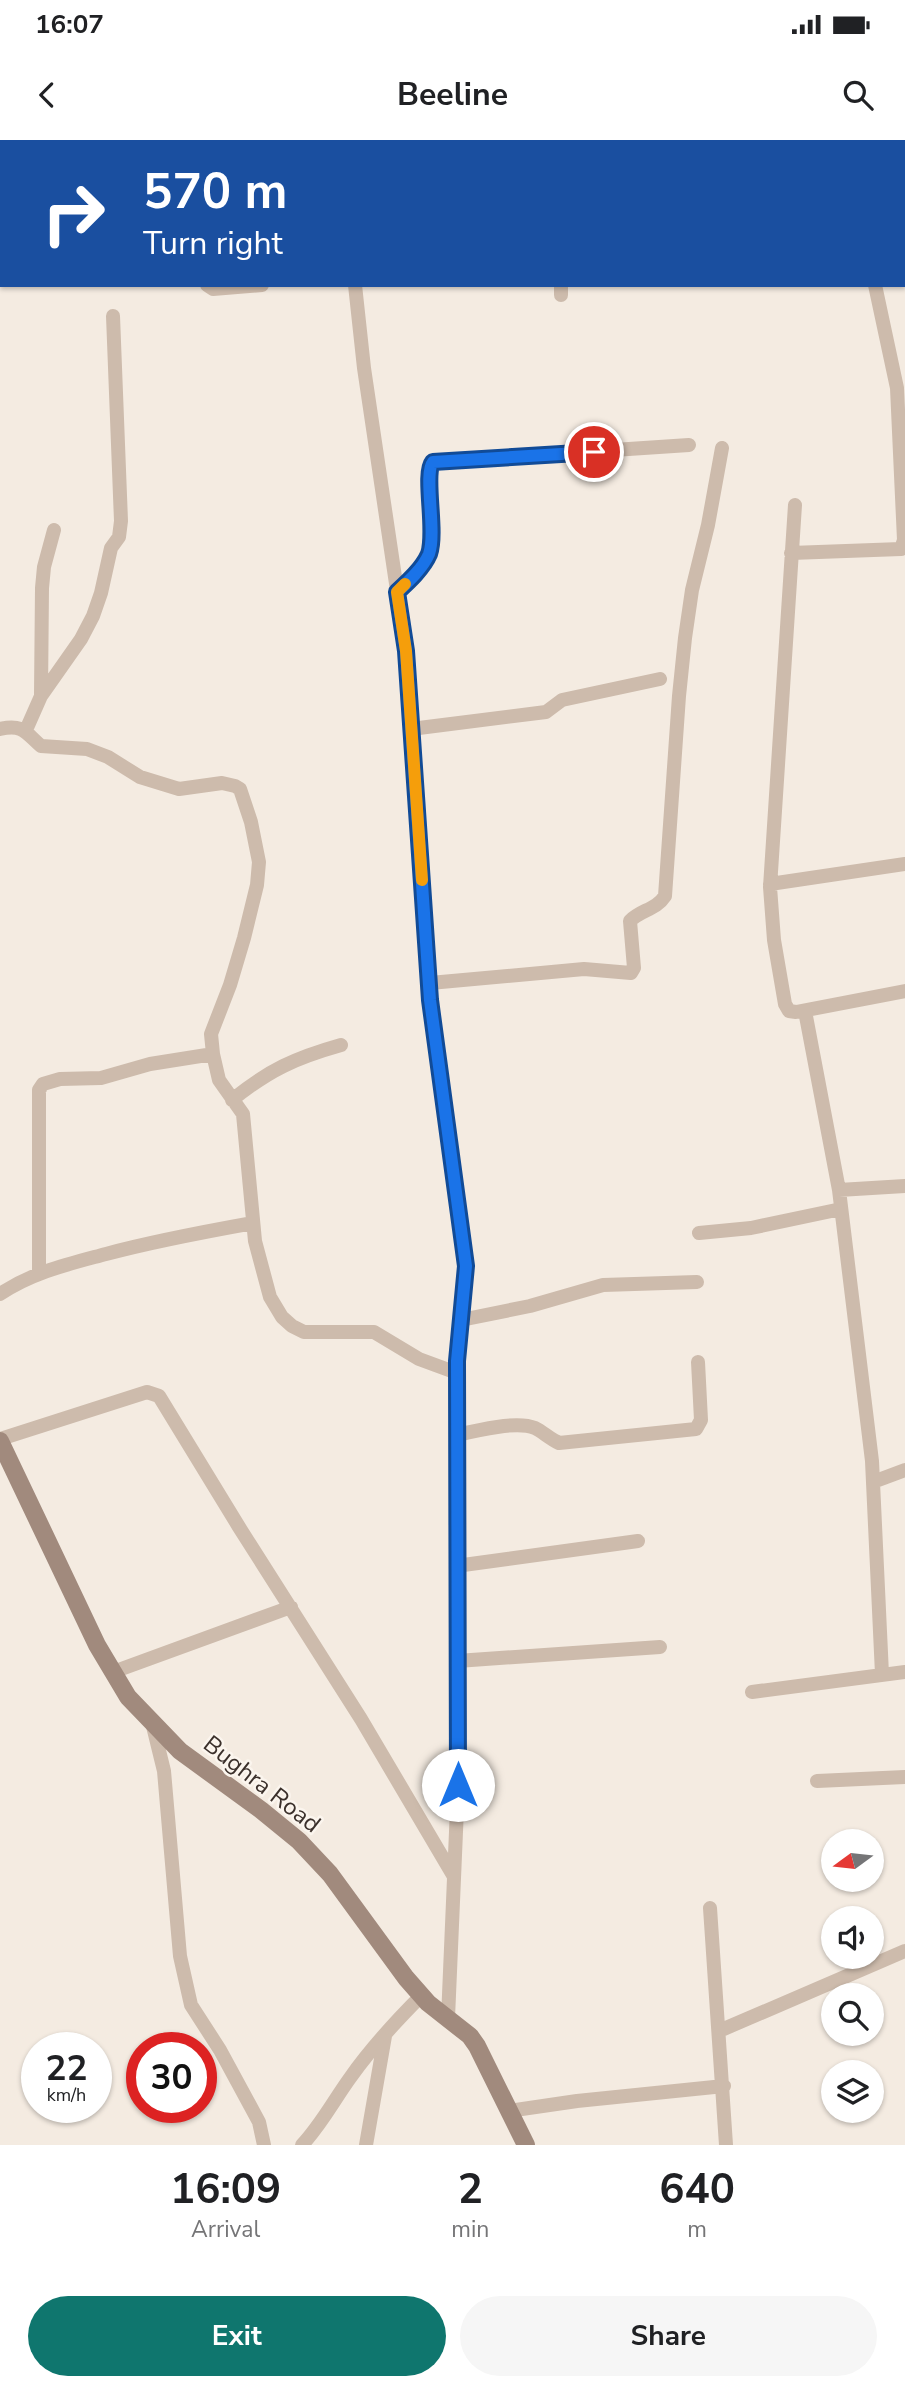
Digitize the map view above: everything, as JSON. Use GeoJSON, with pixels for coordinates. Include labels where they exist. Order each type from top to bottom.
{"type":"FeatureCollection","features":[{"type":"Feature","properties":{"kind":"street"},"geometry":{"type":"LineString","coordinates":[[210,287],[238,287]]}},
{"type":"Feature","properties":{"kind":"street"},"geometry":{"type":"LineString","coordinates":[[355,287],[364,368],[406,651],[430,983],[466,1266],[457,1373],[458,1785],[447,2018]]}},
{"type":"Feature","properties":{"kind":"street"},"geometry":{"type":"LineString","coordinates":[[791,553],[901,550],[904,540],[897,388],[875,287]]}},
{"type":"Feature","properties":{"kind":"street"},"geometry":{"type":"LineString","coordinates":[[26,730],[40,696],[81,639],[93,616],[111,548],[119,537],[121,521],[113,316]]}},
{"type":"Feature","properties":{"kind":"street"},"geometry":{"type":"LineString","coordinates":[[397,592],[413,577],[429,552],[432,505],[428,474],[433,462],[689,445]]}},
{"type":"Feature","properties":{"kind":"street"},"geometry":{"type":"LineString","coordinates":[[430,983],[584,969],[631,973],[634,968],[630,921],[654,908],[665,896],[685,638],[692,590],[708,525],[722,448]]}},
{"type":"Feature","properties":{"kind":"street"},"geometry":{"type":"LineString","coordinates":[[795,505],[770,884],[774,940],[785,1004],[789,1011],[805,1011],[905,991]]}},
{"type":"Feature","properties":{"kind":"street"},"geometry":{"type":"LineString","coordinates":[[40,696],[42,588],[44,567],[54,530]]}},
{"type":"Feature","properties":{"kind":"street"},"geometry":{"type":"LineString","coordinates":[[411,729],[546,712],[562,700],[660,680]]}},
{"type":"Feature","properties":{"kind":"street"},"geometry":{"type":"LineString","coordinates":[[0,729],[13,726],[26,730],[41,746],[87,749],[108,757],[140,777],[179,789],[229,784],[240,789],[251,822],[259,862],[251,915],[211,1034],[219,1080],[243,1114],[253,1223],[270,1297],[282,1317],[304,1332],[374,1332],[429,1364],[457,1373]]}},
{"type":"Feature","properties":{"kind":"street"},"geometry":{"type":"LineString","coordinates":[[770,884],[905,864]]}},
{"type":"Feature","properties":{"kind":"street"},"geometry":{"type":"LineString","coordinates":[[805,1011],[839,1190],[873,1482],[882,1674]]}},
{"type":"Feature","properties":{"kind":"street"},"geometry":{"type":"LineString","coordinates":[[232,1100],[270,1071],[308,1054],[341,1045]]}},
{"type":"Feature","properties":{"kind":"street"},"geometry":{"type":"LineString","coordinates":[[39,1274],[39,1090],[43,1084],[60,1079],[101,1078],[150,1064],[213,1054]]}},
{"type":"Feature","properties":{"kind":"street"},"geometry":{"type":"LineString","coordinates":[[839,1190],[905,1186]]}},
{"type":"Feature","properties":{"kind":"street"},"geometry":{"type":"LineString","coordinates":[[699,1233],[751,1228],[841,1209]]}},
{"type":"Feature","properties":{"kind":"street"},"geometry":{"type":"LineString","coordinates":[[0,1293],[39,1274],[75,1261],[147,1242],[253,1223]]}},
{"type":"Feature","properties":{"kind":"street"},"geometry":{"type":"LineString","coordinates":[[461,1320],[530,1306],[603,1285],[697,1282]]}},
{"type":"Feature","properties":{"kind":"street"},"geometry":{"type":"LineString","coordinates":[[456,1435],[519,1425],[536,1429],[559,1443],[696,1429],[701,1420],[698,1362]]}},
{"type":"Feature","properties":{"kind":"street"},"geometry":{"type":"LineString","coordinates":[[0,1440],[146,1392],[159,1396],[362,1719],[454,1876]]}},
{"type":"Feature","properties":{"kind":"street","name":"Bughra Road"},"geometry":{"type":"LineString","coordinates":[[0,1440],[97,1645],[128,1697],[180,1751],[299,1841],[330,1874],[422,1995],[470,2036],[526,2145]]}},
{"type":"Feature","properties":{"kind":"street"},"geometry":{"type":"LineString","coordinates":[[873,1482],[905,1470]]}},
{"type":"Feature","properties":{"kind":"street"},"geometry":{"type":"LineString","coordinates":[[456,1566],[638,1541]]}},
{"type":"Feature","properties":{"kind":"street"},"geometry":{"type":"LineString","coordinates":[[113,1672],[291,1607]]}},
{"type":"Feature","properties":{"kind":"street"},"geometry":{"type":"LineString","coordinates":[[457,1661],[660,1647]]}},
{"type":"Feature","properties":{"kind":"street"},"geometry":{"type":"LineString","coordinates":[[752,1692],[905,1672]]}},
{"type":"Feature","properties":{"kind":"street"},"geometry":{"type":"LineString","coordinates":[[152,1722],[164,1771],[180,1956],[191,2006],[220,2050],[259,2122],[264,2145]]}},
{"type":"Feature","properties":{"kind":"street"},"geometry":{"type":"LineString","coordinates":[[817,1781],[905,1777]]}},
{"type":"Feature","properties":{"kind":"street"},"geometry":{"type":"LineString","coordinates":[[710,1908],[726,2145]]}},
{"type":"Feature","properties":{"kind":"street"},"geometry":{"type":"LineString","coordinates":[[719,2031],[905,1951]]}},
{"type":"Feature","properties":{"kind":"street"},"geometry":{"type":"LineString","coordinates":[[302,2145],[386,2032],[422,1995]]}},
{"type":"Feature","properties":{"kind":"street"},"geometry":{"type":"LineString","coordinates":[[366,2145],[386,2032]]}},
{"type":"Feature","properties":{"kind":"street"},"geometry":{"type":"LineString","coordinates":[[508,2111],[723,2086]]}},
{"type":"Feature","properties":{"kind":"slow traffic"},"geometry":{"type":"LineString","coordinates":[[405,584],[397,592],[406,651],[422,880]]}},
{"type":"Feature","properties":{"kind":"route"},"geometry":{"type":"LineString","coordinates":[[458,1785],[457,1361],[466,1266],[430,1000],[406,651],[397,592],[413,577],[429,552],[432,505],[428,474],[433,462],[594,452]]}}]}
